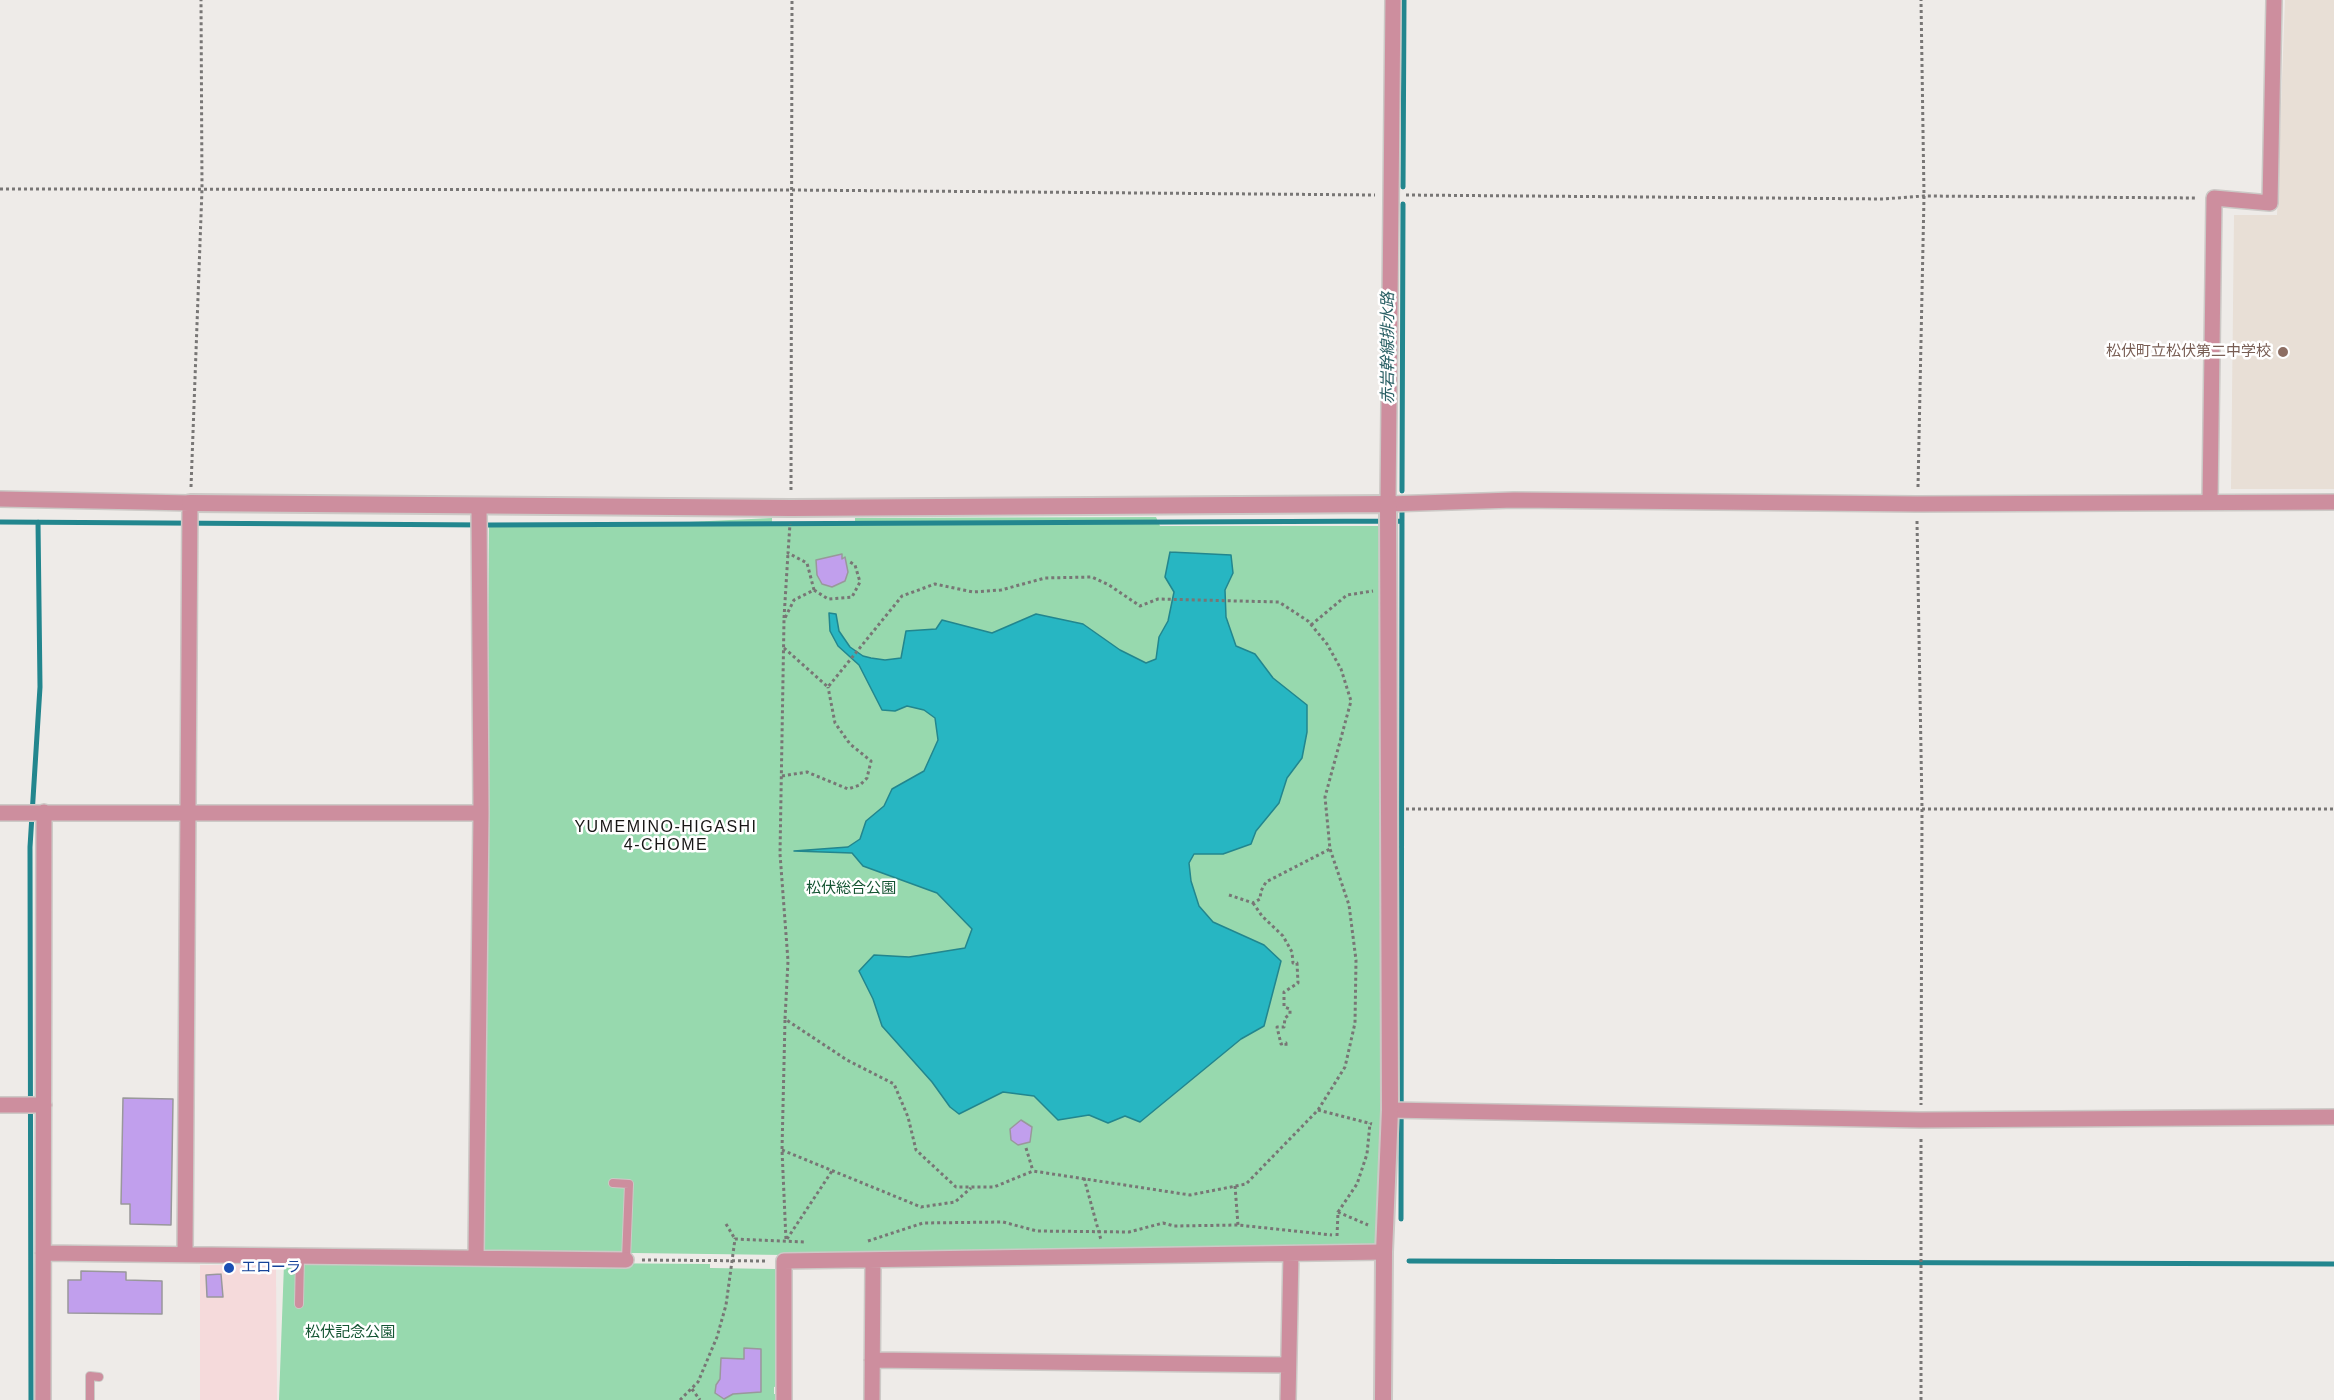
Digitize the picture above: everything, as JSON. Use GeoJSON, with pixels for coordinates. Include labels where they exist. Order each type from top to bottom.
{"type":"FeatureCollection","features":[{"type":"Feature","properties":{"kind":"street"},"geometry":{"type":"LineString","coordinates":[[1383,1400],[1384,1245],[1389,1127],[1397,1110],[1388,504],[1393,0]]}},
{"type":"Feature","properties":{"kind":"street"},"geometry":{"type":"LineString","coordinates":[[2211,502],[2214,198],[2270,203],[2274,0]]}},
{"type":"Feature","properties":{"kind":"street"},"geometry":{"type":"LineString","coordinates":[[0,499],[479,507],[791,508],[1388,504],[1514,500],[1917,504],[2334,502]]}},
{"type":"Feature","properties":{"kind":"street"},"geometry":{"type":"LineString","coordinates":[[185,1254],[190,503]]}},
{"type":"Feature","properties":{"kind":"street"},"geometry":{"type":"LineString","coordinates":[[476,1258],[482,813],[479,507]]}},
{"type":"Feature","properties":{"kind":"street"},"geometry":{"type":"LineString","coordinates":[[0,813],[188,811],[482,813]]}},
{"type":"Feature","properties":{"kind":"street"},"geometry":{"type":"LineString","coordinates":[[43,1400],[44,812]]}},
{"type":"Feature","properties":{"kind":"street"},"geometry":{"type":"LineString","coordinates":[[0,1105],[44,1105]]}},
{"type":"Feature","properties":{"kind":"street"},"geometry":{"type":"LineString","coordinates":[[1397,1110],[1921,1120],[2334,1117]]}},
{"type":"Feature","properties":{"kind":"street"},"geometry":{"type":"LineString","coordinates":[[784,1400],[784,1261],[1336,1253],[1384,1245]]}},
{"type":"Feature","properties":{"kind":"street"},"geometry":{"type":"LineString","coordinates":[[43,1253],[185,1254],[249,1260],[300,1256],[626,1260]]}},
{"type":"Feature","properties":{"kind":"street"},"geometry":{"type":"LineString","coordinates":[[1288,1400],[1290,1254]]}},
{"type":"Feature","properties":{"kind":"street"},"geometry":{"type":"LineString","coordinates":[[873,1260],[873,1400]]}},
{"type":"Feature","properties":{"kind":"street"},"geometry":{"type":"LineString","coordinates":[[873,1360],[1288,1365]]}},
{"type":"Feature","properties":{"kind":"lane"},"geometry":{"type":"LineString","coordinates":[[613,1183],[629,1184],[626,1260]]}},
{"type":"Feature","properties":{"kind":"lane"},"geometry":{"type":"LineString","coordinates":[[299,1304],[300,1256]]}},
{"type":"Feature","properties":{"kind":"lane"},"geometry":{"type":"LineString","coordinates":[[90,1400],[90,1376],[99,1377]]}},
{"type":"Feature","properties":{"kind":"path"},"geometry":{"type":"LineString","coordinates":[[190,503],[202,189],[201,0]]}},
{"type":"Feature","properties":{"kind":"path"},"geometry":{"type":"LineString","coordinates":[[786,1240],[782,1149],[784,1019],[788,961],[780,854],[784,620],[791,508],[792,0]]}},
{"type":"Feature","properties":{"kind":"path"},"geometry":{"type":"LineString","coordinates":[[1921,0],[1924,196],[1917,504],[1922,808],[1921,1400]]}},
{"type":"Feature","properties":{"kind":"path"},"geometry":{"type":"LineString","coordinates":[[0,189],[792,190],[1883,199],[1924,196],[2214,198]]}},
{"type":"Feature","properties":{"kind":"path"},"geometry":{"type":"LineString","coordinates":[[788,552],[807,564],[814,590],[828,598],[852,597],[860,582],[855,566],[850,562]]}},
{"type":"Feature","properties":{"kind":"path"},"geometry":{"type":"LineString","coordinates":[[784,1019],[847,1060],[894,1084],[908,1117],[916,1150],[956,1187],[994,1187],[1033,1171],[1190,1195],[1246,1184],[1318,1110],[1345,1067],[1355,1023],[1356,960],[1349,905],[1330,849],[1325,797],[1351,700],[1341,669],[1327,644],[1311,625],[1279,602],[1158,599],[1140,606],[1109,585],[1092,577],[1045,578],[1001,590],[973,592],[935,584],[902,596],[828,687]]}},
{"type":"Feature","properties":{"kind":"path"},"geometry":{"type":"LineString","coordinates":[[1311,625],[1347,595],[1389,589]]}},
{"type":"Feature","properties":{"kind":"path"},"geometry":{"type":"LineString","coordinates":[[784,620],[794,600],[814,590]]}},
{"type":"Feature","properties":{"kind":"path"},"geometry":{"type":"LineString","coordinates":[[782,776],[807,772],[848,789],[860,785],[867,778],[872,761],[850,744],[835,723],[828,687],[784,648]]}},
{"type":"Feature","properties":{"kind":"path"},"geometry":{"type":"LineString","coordinates":[[1408,809],[2334,809]]}},
{"type":"Feature","properties":{"kind":"path"},"geometry":{"type":"LineString","coordinates":[[1253,903],[1260,899],[1266,882],[1330,849]]}},
{"type":"Feature","properties":{"kind":"path"},"geometry":{"type":"LineString","coordinates":[[1229,895],[1253,903],[1262,916],[1283,936],[1292,952],[1293,963],[1298,963],[1298,983],[1284,992],[1284,1007],[1290,1009],[1290,1014],[1285,1018],[1284,1027],[1277,1027],[1281,1044],[1286,1043],[1286,1048]]}},
{"type":"Feature","properties":{"kind":"path"},"geometry":{"type":"LineString","coordinates":[[1318,1110],[1389,1127]]}},
{"type":"Feature","properties":{"kind":"path"},"geometry":{"type":"LineString","coordinates":[[1336,1253],[1338,1212],[1357,1184],[1367,1154],[1370,1123]]}},
{"type":"Feature","properties":{"kind":"path"},"geometry":{"type":"LineString","coordinates":[[1026,1148],[1033,1171]]}},
{"type":"Feature","properties":{"kind":"path"},"geometry":{"type":"LineString","coordinates":[[782,1149],[921,1207],[955,1202],[972,1187]]}},
{"type":"Feature","properties":{"kind":"path"},"geometry":{"type":"LineString","coordinates":[[786,1240],[832,1171]]}},
{"type":"Feature","properties":{"kind":"path"},"geometry":{"type":"LineString","coordinates":[[1084,1178],[1100,1230]]}},
{"type":"Feature","properties":{"kind":"path"},"geometry":{"type":"LineString","coordinates":[[1235,1186],[1238,1225]]}},
{"type":"Feature","properties":{"kind":"path"},"geometry":{"type":"LineString","coordinates":[[1338,1212],[1368,1225],[1373,1236],[1384,1245]]}},
{"type":"Feature","properties":{"kind":"path"},"geometry":{"type":"LineString","coordinates":[[862,1242],[923,1223],[1003,1222],[1037,1232],[1100,1230],[1129,1232],[1163,1223],[1174,1226],[1238,1225],[1337,1235]]}},
{"type":"Feature","properties":{"kind":"path"},"geometry":{"type":"LineString","coordinates":[[680,1400],[698,1382],[717,1337],[726,1305],[730,1261],[735,1239],[726,1224]]}},
{"type":"Feature","properties":{"kind":"path"},"geometry":{"type":"LineString","coordinates":[[735,1239],[808,1243]]}},
{"type":"Feature","properties":{"kind":"path"},"geometry":{"type":"LineString","coordinates":[[626,1260],[784,1261]]}},
{"type":"Feature","properties":{"kind":"path"},"geometry":{"type":"LineString","coordinates":[[691,1389],[700,1400]]}},
{"type":"Feature","properties":{"kind":"shaded area","name":"松伏町立松伏第二中学校"},"geometry":{"type":"Polygon","coordinates":[[[2285,0],[2334,0],[2334,489],[2231,489],[2234,215],[2277,215],[2285,0]]]}},
{"type":"Feature","properties":{"kind":"shaded area"},"geometry":{"type":"Polygon","coordinates":[[[200,1265],[276,1265],[277,1400],[200,1400],[200,1265]]]}},
{"type":"Feature","properties":{"kind":"green space","name":"松伏総合公園"},"geometry":{"type":"Polygon","coordinates":[[[1156,517],[1160,526],[1388,526],[1381,1248],[784,1255],[483,1251],[489,525],[627,525],[772,518],[772,525],[855,525],[855,518],[1156,517]]]}},
{"type":"Feature","properties":{"kind":"green space","name":"松伏記念公園"},"geometry":{"type":"Polygon","coordinates":[[[305,1261],[710,1264],[710,1268],[775,1269],[775,1277],[781,1277],[779,1386],[774,1387],[774,1394],[778,1394],[778,1400],[279,1400],[284,1264],[305,1264],[305,1261]]]}},
{"type":"Feature","properties":{"kind":"water"},"geometry":{"type":"Polygon","coordinates":[[[1170,552],[1231,555],[1233,573],[1225,590],[1226,617],[1236,646],[1255,654],[1273,678],[1307,705],[1307,732],[1302,758],[1287,778],[1279,803],[1256,831],[1251,844],[1223,854],[1194,854],[1189,863],[1191,881],[1199,906],[1213,922],[1264,945],[1281,961],[1264,1026],[1241,1039],[1140,1122],[1125,1116],[1108,1123],[1089,1115],[1058,1120],[1034,1096],[1003,1092],[959,1114],[950,1107],[932,1082],[882,1026],[873,999],[859,971],[874,955],[909,957],[965,948],[972,929],[937,893],[863,866],[852,853],[794,851],[848,847],[860,839],[866,821],[884,806],[892,789],[924,771],[938,740],[935,718],[924,710],[907,706],[895,711],[882,710],[859,665],[838,646],[830,631],[829,613],[836,614],[839,631],[850,647],[863,656],[871,658],[885,660],[901,658],[906,631],[936,629],[942,620],[992,633],[1036,614],[1083,624],[1120,650],[1146,663],[1156,659],[1159,637],[1168,621],[1174,592],[1165,577],[1170,552]]]}},
{"type":"Feature","properties":{"kind":"building"},"geometry":{"type":"Polygon","coordinates":[[[842,554],[842,559],[845,557],[848,572],[845,581],[832,587],[822,584],[817,575],[816,560],[842,554]]]}},
{"type":"Feature","properties":{"kind":"building"},"geometry":{"type":"Polygon","coordinates":[[[123,1098],[173,1099],[171,1225],[130,1224],[130,1204],[121,1204],[123,1098]]]}},
{"type":"Feature","properties":{"kind":"building"},"geometry":{"type":"Polygon","coordinates":[[[1021,1120],[1032,1127],[1030,1142],[1018,1145],[1011,1140],[1010,1129],[1021,1120]]]}},
{"type":"Feature","properties":{"kind":"building"},"geometry":{"type":"Polygon","coordinates":[[[81,1271],[126,1272],[126,1280],[162,1281],[162,1314],[68,1313],[68,1280],[81,1280],[81,1271]]]}},
{"type":"Feature","properties":{"kind":"building"},"geometry":{"type":"Polygon","coordinates":[[[221,1274],[223,1297],[207,1297],[206,1275],[221,1274]]]}},
{"type":"Feature","properties":{"kind":"building"},"geometry":{"type":"Polygon","coordinates":[[[744,1348],[761,1349],[761,1392],[733,1394],[724,1399],[715,1393],[720,1379],[721,1358],[744,1359],[744,1348]]]}},
{"type":"Feature","properties":{"kind":"waterway","name":"赤岩幹線排水路"},"geometry":{"type":"LineString","coordinates":[[1403,187],[1404,0]]}},
{"type":"Feature","properties":{"kind":"waterway","name":"赤岩幹線排水路"},"geometry":{"type":"LineString","coordinates":[[1402,491],[1403,204]]}},
{"type":"Feature","properties":{"kind":"waterway"},"geometry":{"type":"LineString","coordinates":[[1401,1219],[1402,510]]}},
{"type":"Feature","properties":{"kind":"waterway"},"geometry":{"type":"LineString","coordinates":[[0,522],[489,525],[1402,521]]}},
{"type":"Feature","properties":{"kind":"waterway"},"geometry":{"type":"LineString","coordinates":[[31,1400],[30,847],[40,687],[38,522]]}},
{"type":"Feature","properties":{"kind":"waterway"},"geometry":{"type":"LineString","coordinates":[[1409,1261],[2334,1264]]}},
{"type":"Feature","properties":{"kind":"place","name":"松伏町立松伏第二中学校"},"geometry":{"type":"Point","coordinates":[2283,352]}},
{"type":"Feature","properties":{"kind":"place","name":"エローラ"},"geometry":{"type":"Point","coordinates":[229,1268]}},
{"type":"Feature","properties":{"kind":"district","name":"YUMEMINO-HIGASHI 4-CHOME"},"geometry":{"type":"Point","coordinates":[666,837]}}]}
